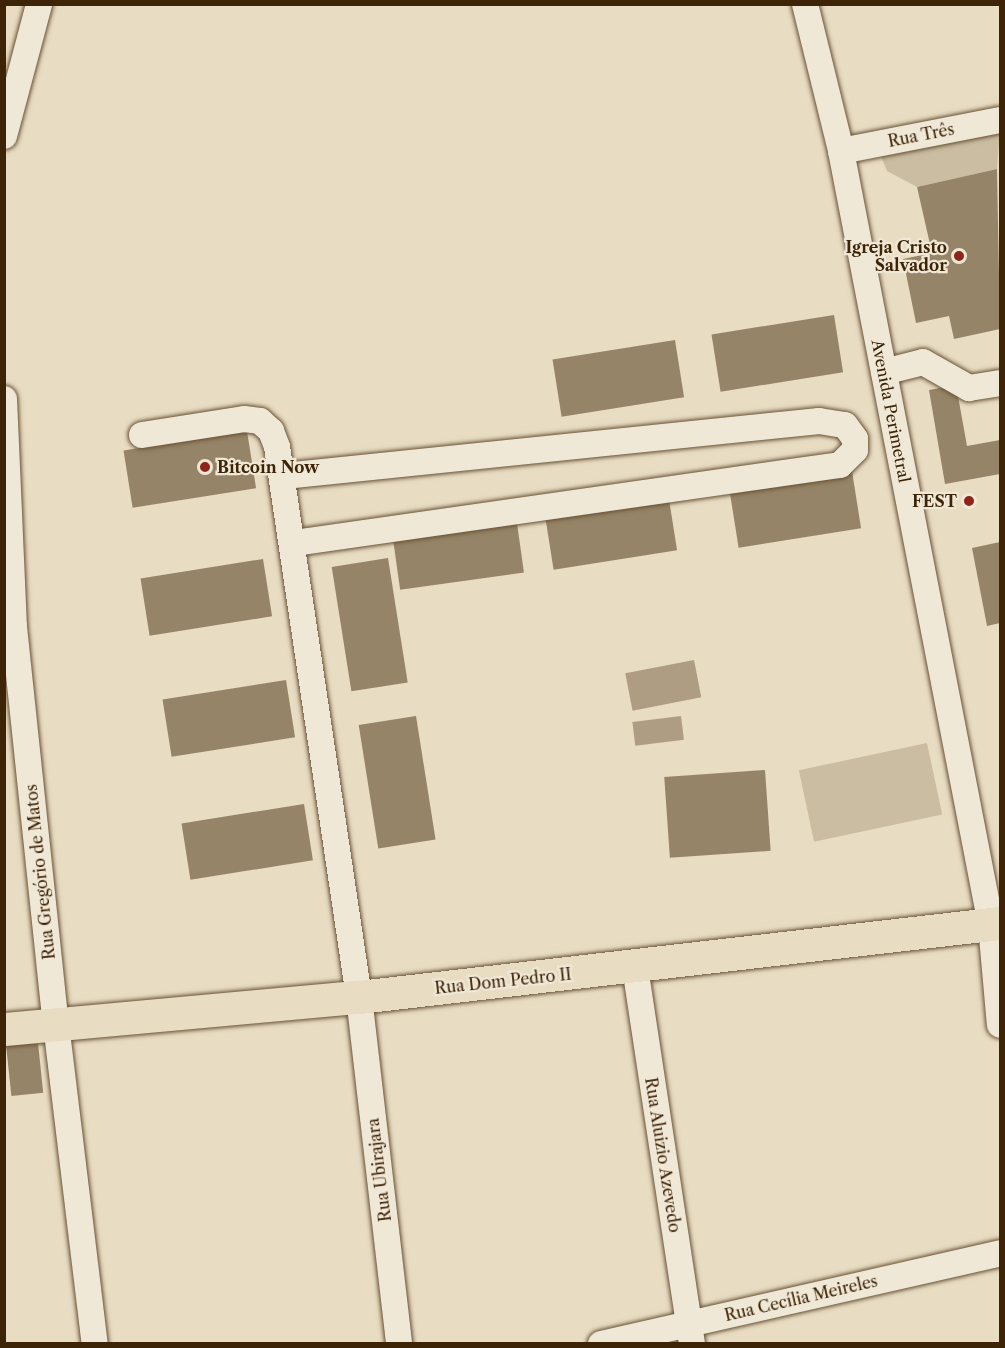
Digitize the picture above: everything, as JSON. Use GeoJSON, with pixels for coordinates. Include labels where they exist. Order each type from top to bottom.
{"type":"FeatureCollection","features":[{"type":"Feature","properties":{"kind":"main road","name":"Rua Dom Pedro II"},"geometry":{"type":"LineString","coordinates":[[4,1029],[359,997],[996,924]]}},
{"type":"Feature","properties":{"kind":"street"},"geometry":{"type":"LineString","coordinates":[[4,135],[39,4]]}},
{"type":"Feature","properties":{"kind":"street","name":"Avenida Perimetral"},"geometry":{"type":"LineString","coordinates":[[805,4],[841,151],[996,924],[1000,1025]]}},
{"type":"Feature","properties":{"kind":"street","name":"Rua Três"},"geometry":{"type":"LineString","coordinates":[[841,151],[1000,120]]}},
{"type":"Feature","properties":{"kind":"street"},"geometry":{"type":"LineString","coordinates":[[884,372],[923,362],[969,388],[1000,383]]}},
{"type":"Feature","properties":{"kind":"street","name":"Rua Gregório de Matos"},"geometry":{"type":"LineString","coordinates":[[4,399],[9,627],[95,1344]]}},
{"type":"Feature","properties":{"kind":"street","name":"Rua Ubirajara"},"geometry":{"type":"LineString","coordinates":[[142,435],[244,419],[260,421],[271,431],[284,476],[359,997],[399,1344]]}},
{"type":"Feature","properties":{"kind":"street"},"geometry":{"type":"LineString","coordinates":[[284,476],[819,421],[845,426],[855,439],[855,450],[840,465],[294,543]]}},
{"type":"Feature","properties":{"kind":"street","name":"Rua Aluizio Azevedo"},"geometry":{"type":"LineString","coordinates":[[635,967],[691,1333]]}},
{"type":"Feature","properties":{"kind":"street","name":"Rua Cecília Meireles"},"geometry":{"type":"LineString","coordinates":[[601,1344],[691,1333],[1000,1253]]}},
{"type":"Feature","properties":{"kind":"shaded area"},"geometry":{"type":"Polygon","coordinates":[[[1000,129],[997,169],[917,187],[887,171],[880,154],[1000,129]]]}},
{"type":"Feature","properties":{"kind":"shaded area"},"geometry":{"type":"Polygon","coordinates":[[[694,660],[701,697],[633,711],[625,673],[694,660]]]}},
{"type":"Feature","properties":{"kind":"shaded area"},"geometry":{"type":"Polygon","coordinates":[[[681,716],[684,740],[635,746],[632,722],[681,716]]]}},
{"type":"Feature","properties":{"kind":"shaded area"},"geometry":{"type":"Polygon","coordinates":[[[927,743],[942,814],[814,842],[799,770],[927,743]]]}},
{"type":"Feature","properties":{"kind":"building","name":"Igreja Cristo Salvador"},"geometry":{"type":"Polygon","coordinates":[[[997,169],[1000,329],[954,339],[949,316],[916,323],[903,259],[932,253],[917,187],[997,169]]]}},
{"type":"Feature","properties":{"kind":"building"},"geometry":{"type":"Polygon","coordinates":[[[834,315],[843,372],[721,392],[712,334],[834,315]]]}},
{"type":"Feature","properties":{"kind":"building"},"geometry":{"type":"Polygon","coordinates":[[[675,340],[684,397],[562,417],[553,359],[675,340]]]}},
{"type":"Feature","properties":{"kind":"building"},"geometry":{"type":"Polygon","coordinates":[[[956,385],[967,446],[1000,440],[1000,474],[945,484],[929,390],[956,385]]]}},
{"type":"Feature","properties":{"kind":"building"},"geometry":{"type":"Polygon","coordinates":[[[247,431],[256,488],[133,508],[124,451],[247,431]]]}},
{"type":"Feature","properties":{"kind":"building"},"geometry":{"type":"Polygon","coordinates":[[[852,471],[861,528],[739,548],[730,490],[852,471]]]}},
{"type":"Feature","properties":{"kind":"building"},"geometry":{"type":"Polygon","coordinates":[[[668,493],[677,550],[554,570],[545,513],[668,493]]]}},
{"type":"Feature","properties":{"kind":"building"},"geometry":{"type":"Polygon","coordinates":[[[516,516],[524,572],[400,590],[392,533],[516,516]]]}},
{"type":"Feature","properties":{"kind":"building"},"geometry":{"type":"Polygon","coordinates":[[[1000,542],[1000,623],[987,626],[972,548],[1000,542]]]}},
{"type":"Feature","properties":{"kind":"building"},"geometry":{"type":"Polygon","coordinates":[[[388,558],[408,682],[351,691],[332,567],[388,558]]]}},
{"type":"Feature","properties":{"kind":"building"},"geometry":{"type":"Polygon","coordinates":[[[263,559],[272,616],[150,636],[141,578],[263,559]]]}},
{"type":"Feature","properties":{"kind":"building"},"geometry":{"type":"Polygon","coordinates":[[[286,680],[295,737],[172,757],[163,700],[286,680]]]}},
{"type":"Feature","properties":{"kind":"building"},"geometry":{"type":"Polygon","coordinates":[[[416,716],[436,839],[378,849],[359,725],[416,716]]]}},
{"type":"Feature","properties":{"kind":"building"},"geometry":{"type":"Polygon","coordinates":[[[765,770],[771,851],[670,858],[664,777],[765,770]]]}},
{"type":"Feature","properties":{"kind":"building"},"geometry":{"type":"Polygon","coordinates":[[[304,804],[313,860],[190,880],[182,823],[304,804]]]}},
{"type":"Feature","properties":{"kind":"building"},"geometry":{"type":"Polygon","coordinates":[[[38,1043],[43,1093],[11,1096],[6,1046],[38,1043]]]}},
{"type":"Feature","properties":{"kind":"place","name":"Igreja Cristo Salvador"},"geometry":{"type":"Point","coordinates":[959,256]}},
{"type":"Feature","properties":{"kind":"place","name":"Bitcoin Now"},"geometry":{"type":"Point","coordinates":[205,467]}},
{"type":"Feature","properties":{"kind":"place","name":"FEST"},"geometry":{"type":"Point","coordinates":[969,501]}}]}
